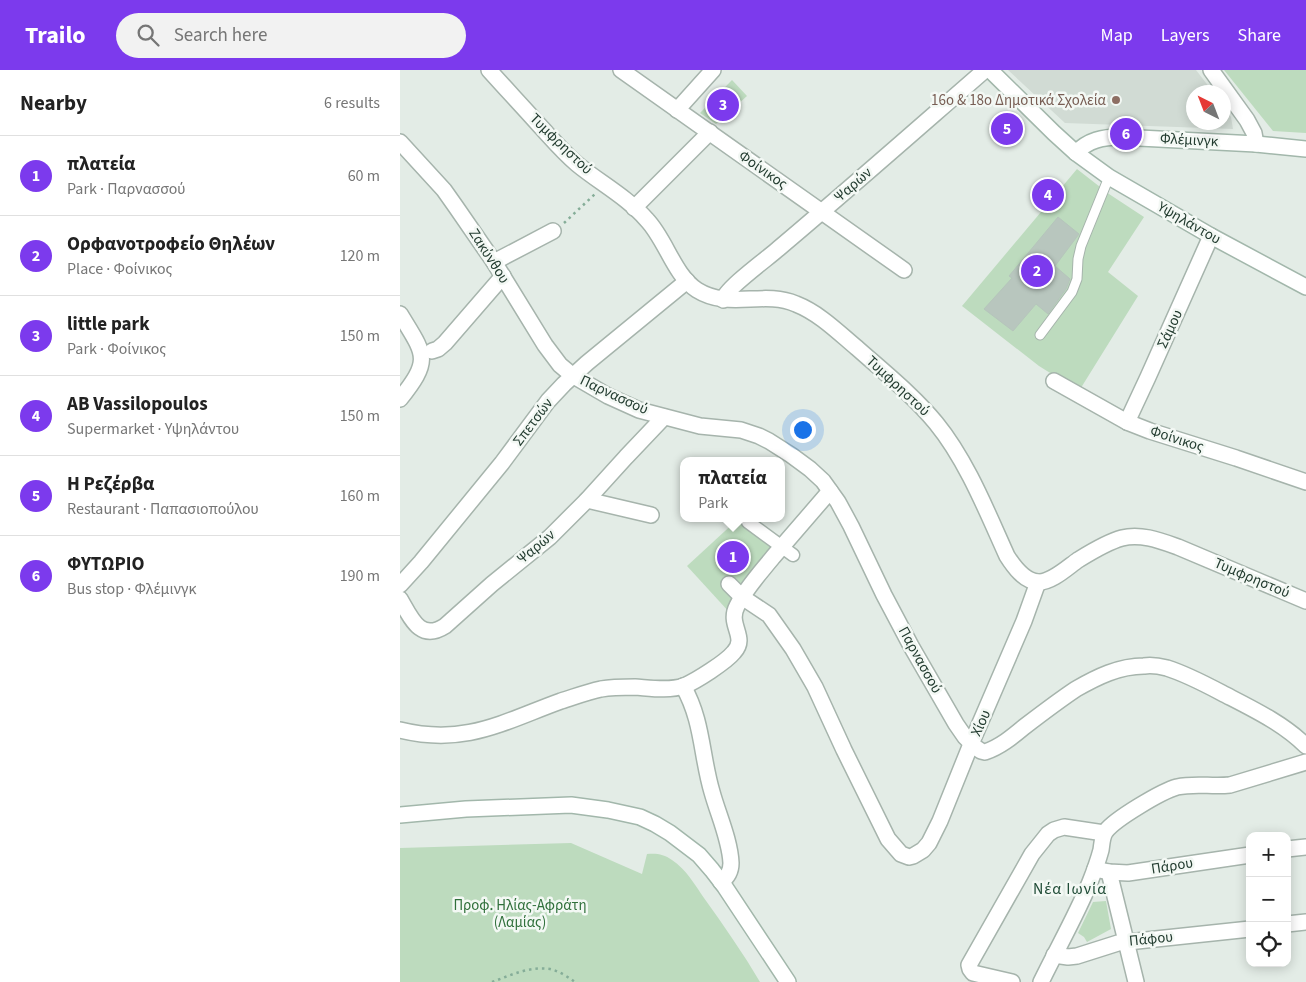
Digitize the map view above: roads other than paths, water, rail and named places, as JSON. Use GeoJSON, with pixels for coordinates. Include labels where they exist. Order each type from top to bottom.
{"type":"FeatureCollection","features":[{"type":"Feature","properties":{"kind":"street","name":"Τυμφρηστού"},"geometry":{"type":"LineString","coordinates":[[489,70],[569,157],[605,184],[648,221],[687,281],[696,289],[708,296],[728,300],[776,299],[789,301],[806,308],[844,338],[923,407],[954,449],[1007,556],[1021,574],[1038,582],[1044,581],[1108,544],[1124,537],[1135,536],[1159,540],[1178,547],[1306,601]]}},
{"type":"Feature","properties":{"kind":"street","name":"Φοίνικος"},"geometry":{"type":"LineString","coordinates":[[621,70],[904,270]]}},
{"type":"Feature","properties":{"kind":"street"},"geometry":{"type":"LineString","coordinates":[[677,110],[713,70]]}},
{"type":"Feature","properties":{"kind":"street","name":"Ψαρών"},"geometry":{"type":"LineString","coordinates":[[728,300],[724,295],[985,70]]}},
{"type":"Feature","properties":{"kind":"street","name":"Υψηλάντου"},"geometry":{"type":"LineString","coordinates":[[990,70],[1035,116],[1076,153],[1109,176],[1211,236],[1306,287]]}},
{"type":"Feature","properties":{"kind":"street"},"geometry":{"type":"LineString","coordinates":[[1211,70],[1247,120],[1254,133],[1256,144]]}},
{"type":"Feature","properties":{"kind":"street"},"geometry":{"type":"LineString","coordinates":[[634,208],[710,132]]}},
{"type":"Feature","properties":{"kind":"street","name":"Φλέμινγκ"},"geometry":{"type":"LineString","coordinates":[[1076,153],[1090,142],[1109,137],[1256,144],[1306,150]]}},
{"type":"Feature","properties":{"kind":"street","name":"Ζακύνθου"},"geometry":{"type":"LineString","coordinates":[[400,142],[444,190],[494,262],[545,345],[560,365],[572,375]]}},
{"type":"Feature","properties":{"kind":"street"},"geometry":{"type":"LineString","coordinates":[[494,262],[553,232]]}},
{"type":"Feature","properties":{"kind":"street","name":"Σάμου"},"geometry":{"type":"LineString","coordinates":[[1127,422],[1211,236]]}},
{"type":"Feature","properties":{"kind":"street"},"geometry":{"type":"LineString","coordinates":[[432,351],[445,343],[503,276]]}},
{"type":"Feature","properties":{"kind":"street","name":"Σπετσών"},"geometry":{"type":"LineString","coordinates":[[400,585],[502,463],[548,401],[572,375],[687,281]]}},
{"type":"Feature","properties":{"kind":"street"},"geometry":{"type":"LineString","coordinates":[[400,314],[418,344],[422,359],[418,374],[400,399]]}},
{"type":"Feature","properties":{"kind":"street","name":"Παρνασσού"},"geometry":{"type":"LineString","coordinates":[[572,375],[608,396],[639,410],[700,426],[741,430],[759,436],[774,444],[823,481],[851,526],[911,646],[956,724],[972,744]]}},
{"type":"Feature","properties":{"kind":"street","name":"Φοίνικος"},"geometry":{"type":"LineString","coordinates":[[1054,381],[1127,422],[1150,432],[1306,482]]}},
{"type":"Feature","properties":{"kind":"street","name":"Ψαρών"},"geometry":{"type":"LineString","coordinates":[[400,599],[410,618],[427,632],[440,629],[452,621],[492,584],[550,537],[664,417]]}},
{"type":"Feature","properties":{"kind":"street"},"geometry":{"type":"LineString","coordinates":[[400,730],[435,735],[456,735],[485,730],[581,694],[621,687],[667,688],[683,686],[702,676],[731,655],[737,648],[740,638],[734,622],[734,613],[742,597],[787,551],[830,491]]}},
{"type":"Feature","properties":{"kind":"street"},"geometry":{"type":"LineString","coordinates":[[586,500],[650,516]]}},
{"type":"Feature","properties":{"kind":"street"},"geometry":{"type":"LineString","coordinates":[[748,522],[787,551]]}},
{"type":"Feature","properties":{"kind":"street","name":"Χίου"},"geometry":{"type":"LineString","coordinates":[[742,597],[769,615],[793,649],[815,687],[888,838],[901,854],[913,856],[923,850],[940,821],[1021,629],[1038,582]]}},
{"type":"Feature","properties":{"kind":"street"},"geometry":{"type":"LineString","coordinates":[[729,584],[742,597]]}},
{"type":"Feature","properties":{"kind":"street"},"geometry":{"type":"LineString","coordinates":[[972,744],[985,752],[992,749],[1062,699],[1094,680],[1119,669],[1145,666],[1165,668],[1207,685],[1274,722],[1297,737],[1306,746]]}},
{"type":"Feature","properties":{"kind":"street"},"geometry":{"type":"LineString","coordinates":[[683,686],[697,718],[712,792],[729,852],[730,872],[728,877],[721,882]]}},
{"type":"Feature","properties":{"kind":"street"},"geometry":{"type":"LineString","coordinates":[[1136,982],[1126,942],[1102,871],[1104,833],[1124,816],[1176,788],[1191,785],[1230,785],[1306,762]]}},
{"type":"Feature","properties":{"kind":"street"},"geometry":{"type":"LineString","coordinates":[[400,815],[466,809],[571,805],[640,817],[670,833],[699,856],[721,882],[788,982]]}},
{"type":"Feature","properties":{"kind":"street"},"geometry":{"type":"LineString","coordinates":[[1012,982],[973,973],[969,965],[1032,854],[1048,834],[1064,827],[1104,833]]}},
{"type":"Feature","properties":{"kind":"street"},"geometry":{"type":"LineString","coordinates":[[1291,848],[1306,847]]}},
{"type":"Feature","properties":{"kind":"street","name":"Πάρου"},"geometry":{"type":"LineString","coordinates":[[1102,871],[1128,873],[1246,855]]}},
{"type":"Feature","properties":{"kind":"street"},"geometry":{"type":"LineString","coordinates":[[1041,982],[1084,895],[1102,871]]}},
{"type":"Feature","properties":{"kind":"street"},"geometry":{"type":"LineString","coordinates":[[1291,924],[1306,922]]}},
{"type":"Feature","properties":{"kind":"street","name":"Πάφου"},"geometry":{"type":"LineString","coordinates":[[1054,955],[1068,958],[1118,942],[1246,929]]}},
{"type":"Feature","properties":{"kind":"lane"},"geometry":{"type":"LineString","coordinates":[[1040,335],[1072,292],[1077,280],[1081,246],[1109,176]]}},
{"type":"Feature","properties":{"kind":"place","name":"16ο & 18ο Δημοτικά Σχολεία"},"geometry":{"type":"Point","coordinates":[1116,100]}},
{"type":"Feature","properties":{"kind":"place","name":"little park"},"geometry":{"type":"Point","coordinates":[723,105]}},
{"type":"Feature","properties":{"kind":"place","name":"Η Ρεζέρβα"},"geometry":{"type":"Point","coordinates":[1007,129]}},
{"type":"Feature","properties":{"kind":"place","name":"ΦΥΤΩΡΙΟ"},"geometry":{"type":"Point","coordinates":[1126,134]}},
{"type":"Feature","properties":{"kind":"place","name":"AB Vassilopoulos"},"geometry":{"type":"Point","coordinates":[1048,195]}},
{"type":"Feature","properties":{"kind":"place","name":"Ορφανοτροφείο Θηλέων"},"geometry":{"type":"Point","coordinates":[1037,271]}},
{"type":"Feature","properties":{"kind":"place","name":"πλατεία"},"geometry":{"type":"Point","coordinates":[733,557]}},
{"type":"Feature","properties":{"kind":"district","name":"Νέα Ιωνία"},"geometry":{"type":"Point","coordinates":[1070,889]}},
{"type":"Feature","properties":{"kind":"park label","name":"Προφ. Ηλίας-Αφράτη (Λαμίας)"},"geometry":{"type":"Point","coordinates":[520,914]}}]}
